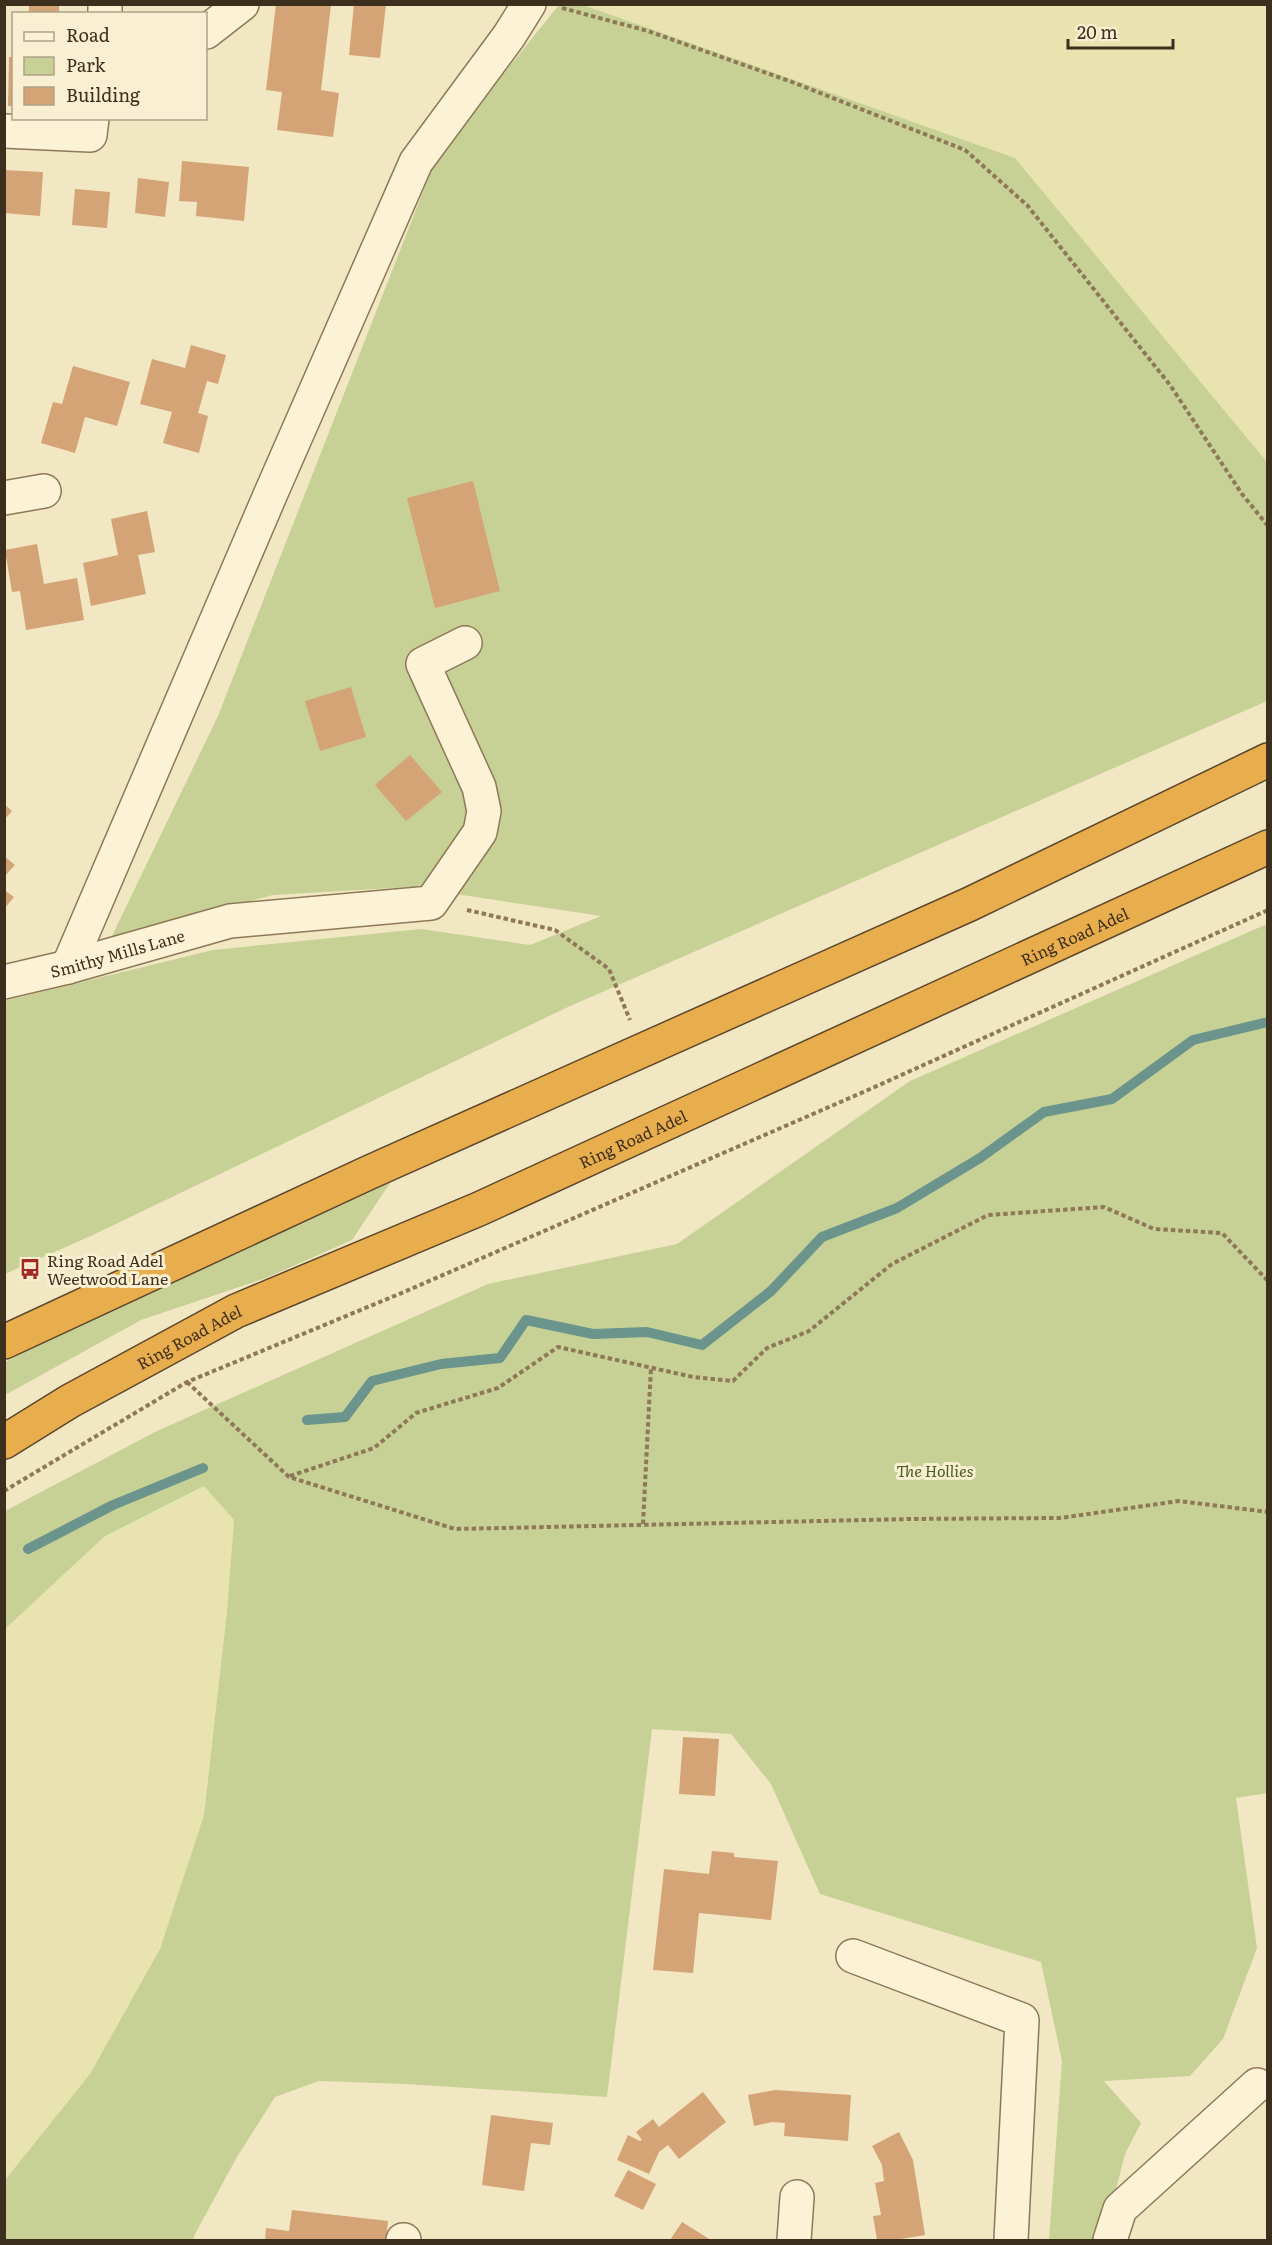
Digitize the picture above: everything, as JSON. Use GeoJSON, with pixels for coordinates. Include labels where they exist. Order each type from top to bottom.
{"type":"FeatureCollection","features":[{"type":"Feature","properties":{"kind":"highway"},"geometry":{"type":"LineString","coordinates":[[4,1342],[370,1172],[970,904],[1268,760]]}},
{"type":"Feature","properties":{"kind":"highway","name":"Ring Road Adel"},"geometry":{"type":"LineString","coordinates":[[4,1442],[70,1401],[236,1311],[479,1209],[1268,847]]}},
{"type":"Feature","properties":{"kind":"street"},"geometry":{"type":"LineString","coordinates":[[207,31],[242,4]]}},
{"type":"Feature","properties":{"kind":"street"},"geometry":{"type":"LineString","coordinates":[[68,967],[416,162],[509,36],[544,6]]}},
{"type":"Feature","properties":{"kind":"street"},"geometry":{"type":"LineString","coordinates":[[4,131],[90,135],[92,120]]}},
{"type":"Feature","properties":{"kind":"street"},"geometry":{"type":"LineString","coordinates":[[4,498],[44,491]]}},
{"type":"Feature","properties":{"kind":"street"},"geometry":{"type":"LineString","coordinates":[[431,903],[480,832],[484,812],[479,787],[423,663],[465,643]]}},
{"type":"Feature","properties":{"kind":"street","name":"Smithy Mills Lane"},"geometry":{"type":"LineString","coordinates":[[4,982],[68,967],[230,921],[431,903]]}},
{"type":"Feature","properties":{"kind":"street"},"geometry":{"type":"LineString","coordinates":[[853,1956],[1022,2020],[1011,2241]]}},
{"type":"Feature","properties":{"kind":"street"},"geometry":{"type":"LineString","coordinates":[[1110,2241],[1120,2209],[1257,2085]]}},
{"type":"Feature","properties":{"kind":"street"},"geometry":{"type":"LineString","coordinates":[[794,2241],[797,2197]]}},
{"type":"Feature","properties":{"kind":"path"},"geometry":{"type":"LineString","coordinates":[[544,6],[659,34],[792,82],[965,150],[1027,205],[1170,385],[1242,494],[1268,526]]}},
{"type":"Feature","properties":{"kind":"path"},"geometry":{"type":"LineString","coordinates":[[431,903],[555,930],[609,969],[643,1051]]}},
{"type":"Feature","properties":{"kind":"path"},"geometry":{"type":"LineString","coordinates":[[4,1491],[187,1382],[404,1292],[868,1090],[1268,910]]}},
{"type":"Feature","properties":{"kind":"path"},"geometry":{"type":"LineString","coordinates":[[289,1477],[374,1448],[416,1413],[498,1388],[558,1347],[693,1377],[733,1381],[767,1348],[809,1332],[892,1264],[988,1215],[1104,1207],[1154,1230],[1222,1233],[1268,1281]]}},
{"type":"Feature","properties":{"kind":"path"},"geometry":{"type":"LineString","coordinates":[[643,1524],[651,1367]]}},
{"type":"Feature","properties":{"kind":"path"},"geometry":{"type":"LineString","coordinates":[[187,1382],[289,1477],[455,1529],[1060,1518],[1179,1501],[1268,1512]]}},
{"type":"Feature","properties":{"kind":"shaded area"},"geometry":{"type":"Polygon","coordinates":[[[583,5],[1267,5],[1267,462],[1015,158],[583,5]]]}},
{"type":"Feature","properties":{"kind":"shaded area"},"geometry":{"type":"Polygon","coordinates":[[[204,1485],[234,1520],[227,1611],[204,1815],[160,1949],[90,2074],[5,2180],[5,1629],[105,1536],[204,1485]]]}},
{"type":"Feature","properties":{"kind":"green space"},"geometry":{"type":"Polygon","coordinates":[[[559,5],[583,5],[1015,158],[1267,462],[1267,701],[568,1007],[95,1234],[5,1274],[4,1001],[213,950],[421,929],[530,945],[601,916],[410,887],[273,895],[111,938],[218,716],[437,156],[559,5]]]}},
{"type":"Feature","properties":{"kind":"green space","name":"The Hollies"},"geometry":{"type":"Polygon","coordinates":[[[1267,924],[1268,1793],[1236,1798],[1257,1948],[1223,2039],[1190,2076],[1104,2081],[1141,2123],[1125,2154],[1103,2240],[1049,2240],[1062,2061],[1041,1962],[820,1894],[771,1784],[731,1734],[652,1729],[607,2097],[406,2084],[319,2081],[275,2097],[237,2157],[193,2240],[5,2240],[5,2180],[90,2074],[160,1949],[204,1815],[227,1611],[234,1520],[204,1486],[105,1536],[5,1629],[5,1511],[157,1431],[488,1284],[677,1244],[910,1081],[1267,924]]]}},
{"type":"Feature","properties":{"kind":"green space"},"geometry":{"type":"Polygon","coordinates":[[[392,1180],[352,1240],[266,1278],[141,1320],[5,1395],[5,1362],[66,1331],[392,1180]]]}},
{"type":"Feature","properties":{"kind":"building"},"geometry":{"type":"Polygon","coordinates":[[[29,4],[59,4],[59,12],[29,12],[29,4]]]}},
{"type":"Feature","properties":{"kind":"building"},"geometry":{"type":"Polygon","coordinates":[[[276,4],[331,5],[321,90],[339,93],[333,137],[277,130],[282,92],[266,90],[276,4]]]}},
{"type":"Feature","properties":{"kind":"building"},"geometry":{"type":"Polygon","coordinates":[[[354,4],[386,4],[380,58],[349,55],[354,4]]]}},
{"type":"Feature","properties":{"kind":"building"},"geometry":{"type":"Polygon","coordinates":[[[9,57],[12,57],[12,106],[8,106],[9,57]]]}},
{"type":"Feature","properties":{"kind":"building"},"geometry":{"type":"Polygon","coordinates":[[[182,161],[249,167],[244,221],[196,216],[197,202],[179,201],[182,161]]]}},
{"type":"Feature","properties":{"kind":"building"},"geometry":{"type":"Polygon","coordinates":[[[4,170],[43,172],[40,216],[4,213],[4,170]]]}},
{"type":"Feature","properties":{"kind":"building"},"geometry":{"type":"Polygon","coordinates":[[[138,178],[169,182],[165,217],[135,213],[138,178]]]}},
{"type":"Feature","properties":{"kind":"building"},"geometry":{"type":"Polygon","coordinates":[[[75,189],[110,192],[107,228],[72,225],[75,189]]]}},
{"type":"Feature","properties":{"kind":"building"},"geometry":{"type":"Polygon","coordinates":[[[191,345],[226,355],[218,384],[207,381],[198,413],[208,416],[199,453],[163,443],[172,412],[140,404],[152,359],[185,368],[191,345]]]}},
{"type":"Feature","properties":{"kind":"building"},"geometry":{"type":"Polygon","coordinates":[[[73,366],[130,382],[117,426],[85,417],[75,453],[41,443],[53,402],[62,404],[73,366]]]}},
{"type":"Feature","properties":{"kind":"building"},"geometry":{"type":"Polygon","coordinates":[[[473,481],[500,591],[435,608],[407,498],[473,481]]]}},
{"type":"Feature","properties":{"kind":"building"},"geometry":{"type":"Polygon","coordinates":[[[147,511],[155,552],[138,555],[146,594],[91,606],[83,563],[118,555],[111,519],[147,511]]]}},
{"type":"Feature","properties":{"kind":"building"},"geometry":{"type":"Polygon","coordinates":[[[37,544],[44,584],[77,578],[84,620],[26,630],[20,591],[12,592],[5,550],[37,544]]]}},
{"type":"Feature","properties":{"kind":"building"},"geometry":{"type":"Polygon","coordinates":[[[351,687],[366,737],[320,751],[305,701],[351,687]]]}},
{"type":"Feature","properties":{"kind":"building"},"geometry":{"type":"Polygon","coordinates":[[[410,755],[442,792],[406,821],[375,785],[410,755]]]}},
{"type":"Feature","properties":{"kind":"building"},"geometry":{"type":"Polygon","coordinates":[[[4,804],[12,811],[4,820],[4,804]]]}},
{"type":"Feature","properties":{"kind":"building"},"geometry":{"type":"Polygon","coordinates":[[[4,856],[15,865],[4,877],[4,856]]]}},
{"type":"Feature","properties":{"kind":"building"},"geometry":{"type":"Polygon","coordinates":[[[4,890],[14,897],[4,909],[4,890]]]}},
{"type":"Feature","properties":{"kind":"building"},"geometry":{"type":"Polygon","coordinates":[[[683,1737],[719,1739],[715,1796],[679,1794],[683,1737]]]}},
{"type":"Feature","properties":{"kind":"building"},"geometry":{"type":"Polygon","coordinates":[[[712,1851],[734,1853],[734,1857],[778,1861],[771,1920],[699,1913],[693,1973],[653,1970],[664,1869],[709,1874],[712,1851]]]}},
{"type":"Feature","properties":{"kind":"building"},"geometry":{"type":"Polygon","coordinates":[[[775,2090],[851,2095],[848,2141],[784,2136],[785,2123],[772,2122],[754,2126],[748,2095],[775,2090]]]}},
{"type":"Feature","properties":{"kind":"building"},"geometry":{"type":"Polygon","coordinates":[[[703,2092],[726,2122],[679,2159],[668,2145],[659,2152],[649,2174],[617,2160],[628,2135],[642,2140],[636,2132],[653,2119],[659,2127],[703,2092]]]}},
{"type":"Feature","properties":{"kind":"building"},"geometry":{"type":"Polygon","coordinates":[[[491,2115],[553,2123],[550,2145],[531,2143],[524,2191],[482,2185],[491,2115]]]}},
{"type":"Feature","properties":{"kind":"building"},"geometry":{"type":"Polygon","coordinates":[[[899,2132],[913,2160],[925,2235],[895,2240],[877,2240],[873,2216],[881,2215],[875,2183],[884,2181],[882,2165],[872,2146],[899,2132]]]}},
{"type":"Feature","properties":{"kind":"building"},"geometry":{"type":"Polygon","coordinates":[[[628,2170],[656,2184],[643,2210],[614,2196],[628,2170]]]}},
{"type":"Feature","properties":{"kind":"building"},"geometry":{"type":"Polygon","coordinates":[[[292,2210],[388,2221],[386,2240],[265,2240],[266,2228],[289,2231],[292,2210]]]}},
{"type":"Feature","properties":{"kind":"building"},"geometry":{"type":"Polygon","coordinates":[[[682,2222],[711,2240],[670,2240],[682,2222]]]}},
{"type":"Feature","properties":{"kind":"waterway"},"geometry":{"type":"LineString","coordinates":[[307,1420],[345,1417],[372,1381],[441,1364],[500,1358],[526,1320],[593,1334],[647,1332],[702,1345],[771,1291],[822,1237],[897,1208],[980,1158],[1044,1112],[1112,1099],[1193,1040],[1268,1022]]}},
{"type":"Feature","properties":{"kind":"waterway"},"geometry":{"type":"LineString","coordinates":[[28,1549],[113,1505],[203,1468]]}},
{"type":"Feature","properties":{"kind":"place","name":"Ring Road Adel Weetwood Lane"},"geometry":{"type":"Point","coordinates":[30,1269]}}]}
